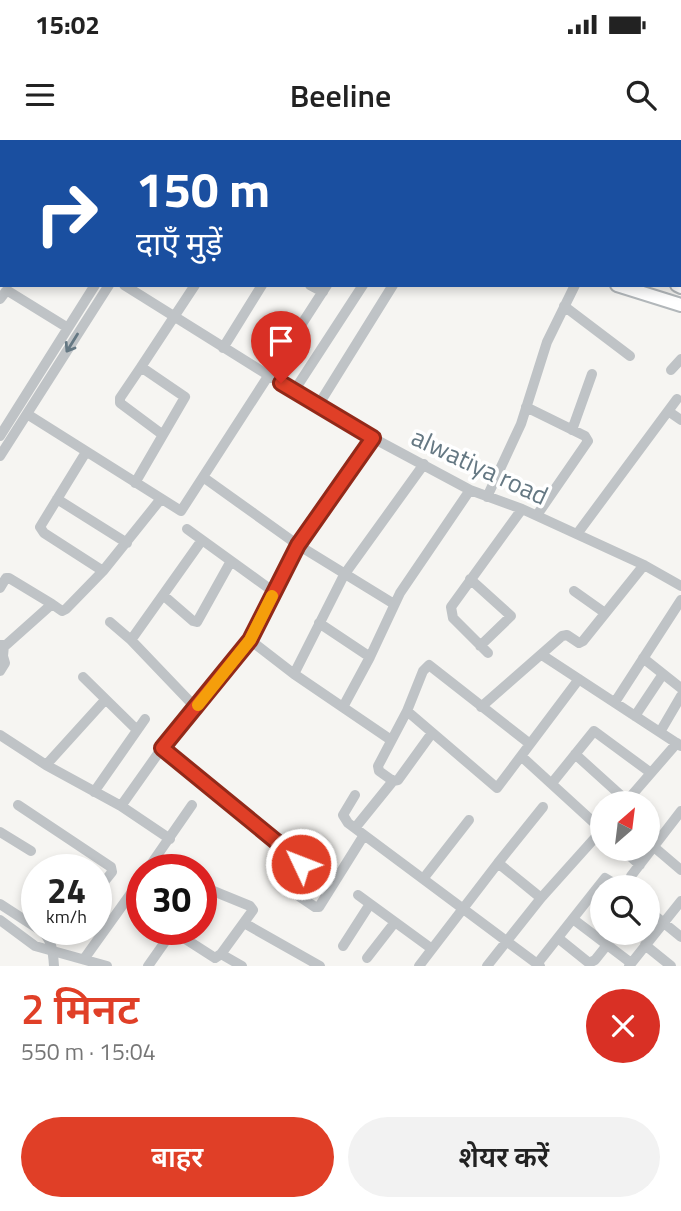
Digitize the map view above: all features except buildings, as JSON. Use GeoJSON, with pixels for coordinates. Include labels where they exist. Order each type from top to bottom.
{"type":"FeatureCollection","features":[{"type":"Feature","properties":{"kind":"main road"},"geometry":{"type":"LineString","coordinates":[[623,287],[681,305]]}},
{"type":"Feature","properties":{"kind":"street"},"geometry":{"type":"LineString","coordinates":[[0,436],[94,287]]}},
{"type":"Feature","properties":{"kind":"street"},"geometry":{"type":"LineString","coordinates":[[0,456],[108,287]]}},
{"type":"Feature","properties":{"kind":"street","name":"alwatiya road"},"geometry":{"type":"LineString","coordinates":[[127,287],[373,438],[470,490],[537,515],[644,565],[681,586]]}},
{"type":"Feature","properties":{"kind":"street"},"geometry":{"type":"LineString","coordinates":[[163,435],[120,403],[120,398],[194,287]]}},
{"type":"Feature","properties":{"kind":"street"},"geometry":{"type":"LineString","coordinates":[[223,348],[261,287]]}},
{"type":"Feature","properties":{"kind":"street"},"geometry":{"type":"LineString","coordinates":[[294,391],[362,287]]}},
{"type":"Feature","properties":{"kind":"street"},"geometry":{"type":"LineString","coordinates":[[318,404],[392,287]]}},
{"type":"Feature","properties":{"kind":"street"},"geometry":{"type":"LineString","coordinates":[[487,497],[526,407],[539,363],[574,287]]}},
{"type":"Feature","properties":{"kind":"street"},"geometry":{"type":"LineString","coordinates":[[27,414],[181,511],[325,289]]}},
{"type":"Feature","properties":{"kind":"street"},"geometry":{"type":"LineString","coordinates":[[0,299],[8,291],[68,328]]}},
{"type":"Feature","properties":{"kind":"street"},"geometry":{"type":"LineString","coordinates":[[564,306],[630,356]]}},
{"type":"Feature","properties":{"kind":"street"},"geometry":{"type":"LineString","coordinates":[[671,370],[681,359]]}},
{"type":"Feature","properties":{"kind":"street"},"geometry":{"type":"LineString","coordinates":[[135,483],[185,397],[141,367]]}},
{"type":"Feature","properties":{"kind":"street"},"geometry":{"type":"LineString","coordinates":[[572,430],[592,374]]}},
{"type":"Feature","properties":{"kind":"street"},"geometry":{"type":"LineString","coordinates":[[577,534],[677,399]]}},
{"type":"Feature","properties":{"kind":"street"},"geometry":{"type":"LineString","coordinates":[[526,407],[585,436],[588,441],[537,515]]}},
{"type":"Feature","properties":{"kind":"street"},"geometry":{"type":"LineString","coordinates":[[668,411],[681,421]]}},
{"type":"Feature","properties":{"kind":"street"},"geometry":{"type":"LineString","coordinates":[[121,806],[162,748],[250,640],[298,545],[373,438]]}},
{"type":"Feature","properties":{"kind":"street"},"geometry":{"type":"LineString","coordinates":[[86,452],[41,522],[41,531],[103,571]]}},
{"type":"Feature","properties":{"kind":"street"},"geometry":{"type":"LineString","coordinates":[[294,674],[344,575],[424,464]]}},
{"type":"Feature","properties":{"kind":"street"},"geometry":{"type":"LineString","coordinates":[[203,477],[298,545],[394,604]]}},
{"type":"Feature","properties":{"kind":"street"},"geometry":{"type":"LineString","coordinates":[[343,707],[394,604],[470,490]]}},
{"type":"Feature","properties":{"kind":"street"},"geometry":{"type":"LineString","coordinates":[[57,499],[127,543]]}},
{"type":"Feature","properties":{"kind":"street"},"geometry":{"type":"LineString","coordinates":[[0,587],[9,578],[64,610],[103,571],[160,500]]}},
{"type":"Feature","properties":{"kind":"street"},"geometry":{"type":"LineString","coordinates":[[470,579],[511,616],[484,650],[451,613],[451,607],[470,579],[522,509]]}},
{"type":"Feature","properties":{"kind":"street"},"geometry":{"type":"LineString","coordinates":[[187,529],[275,592]]}},
{"type":"Feature","properties":{"kind":"street"},"geometry":{"type":"LineString","coordinates":[[131,640],[202,540]]}},
{"type":"Feature","properties":{"kind":"street"},"geometry":{"type":"LineString","coordinates":[[163,595],[197,622],[231,561]]}},
{"type":"Feature","properties":{"kind":"street"},"geometry":{"type":"LineString","coordinates":[[481,706],[564,635],[581,643],[644,565]]}},
{"type":"Feature","properties":{"kind":"street"},"geometry":{"type":"LineString","coordinates":[[573,591],[605,612]]}},
{"type":"Feature","properties":{"kind":"street"},"geometry":{"type":"LineString","coordinates":[[615,702],[681,600]]}},
{"type":"Feature","properties":{"kind":"street"},"geometry":{"type":"LineString","coordinates":[[0,671],[5,663],[2,645],[52,604]]}},
{"type":"Feature","properties":{"kind":"street"},"geometry":{"type":"LineString","coordinates":[[110,622],[131,640],[196,708]]}},
{"type":"Feature","properties":{"kind":"street"},"geometry":{"type":"LineString","coordinates":[[319,623],[370,657]]}},
{"type":"Feature","properties":{"kind":"street"},"geometry":{"type":"LineString","coordinates":[[250,640],[294,674],[391,740]]}},
{"type":"Feature","properties":{"kind":"street"},"geometry":{"type":"LineString","coordinates":[[542,655],[679,744],[635,791]]}},
{"type":"Feature","properties":{"kind":"street"},"geometry":{"type":"LineString","coordinates":[[643,658],[681,688]]}},
{"type":"Feature","properties":{"kind":"street"},"geometry":{"type":"LineString","coordinates":[[393,781],[377,769],[423,671],[429,665],[530,744]]}},
{"type":"Feature","properties":{"kind":"street"},"geometry":{"type":"LineString","coordinates":[[635,716],[663,674]]}},
{"type":"Feature","properties":{"kind":"street"},"geometry":{"type":"LineString","coordinates":[[83,677],[137,730]]}},
{"type":"Feature","properties":{"kind":"street"},"geometry":{"type":"LineString","coordinates":[[407,710],[495,788],[499,787],[579,679]]}},
{"type":"Feature","properties":{"kind":"street"},"geometry":{"type":"LineString","coordinates":[[660,732],[681,696]]}},
{"type":"Feature","properties":{"kind":"street"},"geometry":{"type":"LineString","coordinates":[[46,765],[105,700]]}},
{"type":"Feature","properties":{"kind":"street"},"geometry":{"type":"LineString","coordinates":[[94,792],[145,719]]}},
{"type":"Feature","properties":{"kind":"street"},"geometry":{"type":"LineString","coordinates":[[552,783],[594,731],[650,773]]}},
{"type":"Feature","properties":{"kind":"street"},"geometry":{"type":"LineString","coordinates":[[355,828],[393,781],[398,780],[432,733]]}},
{"type":"Feature","properties":{"kind":"street"},"geometry":{"type":"LineString","coordinates":[[0,735],[46,765],[121,806],[170,839]]}},
{"type":"Feature","properties":{"kind":"street"},"geometry":{"type":"LineString","coordinates":[[162,748],[300,861],[290,890],[315,907],[319,907],[328,895],[364,835]]}},
{"type":"Feature","properties":{"kind":"street"},"geometry":{"type":"LineString","coordinates":[[575,754],[614,791]]}},
{"type":"Feature","properties":{"kind":"street"},"geometry":{"type":"LineString","coordinates":[[521,757],[590,819]]}},
{"type":"Feature","properties":{"kind":"street"},"geometry":{"type":"LineString","coordinates":[[355,795],[343,815],[355,828],[538,965],[590,897]]}},
{"type":"Feature","properties":{"kind":"street"},"geometry":{"type":"LineString","coordinates":[[18,805],[92,854]]}},
{"type":"Feature","properties":{"kind":"street"},"geometry":{"type":"LineString","coordinates":[[159,854],[192,805]]}},
{"type":"Feature","properties":{"kind":"street"},"geometry":{"type":"LineString","coordinates":[[419,966],[543,807]]}},
{"type":"Feature","properties":{"kind":"street"},"geometry":{"type":"LineString","coordinates":[[660,839],[681,811]]}},
{"type":"Feature","properties":{"kind":"street"},"geometry":{"type":"LineString","coordinates":[[423,879],[469,820]]}},
{"type":"Feature","properties":{"kind":"street"},"geometry":{"type":"LineString","coordinates":[[0,832],[31,851]]}},
{"type":"Feature","properties":{"kind":"street"},"geometry":{"type":"LineString","coordinates":[[487,966],[541,898],[590,843]]}},
{"type":"Feature","properties":{"kind":"street"},"geometry":{"type":"LineString","coordinates":[[660,852],[681,870]]}},
{"type":"Feature","properties":{"kind":"street"},"geometry":{"type":"LineString","coordinates":[[636,861],[640,865]]}},
{"type":"Feature","properties":{"kind":"street"},"geometry":{"type":"LineString","coordinates":[[632,875],[643,861]]}},
{"type":"Feature","properties":{"kind":"street"},"geometry":{"type":"LineString","coordinates":[[498,863],[541,898]]}},
{"type":"Feature","properties":{"kind":"street"},"geometry":{"type":"LineString","coordinates":[[195,945],[213,957],[221,954],[253,910],[252,906],[217,893]]}},
{"type":"Feature","properties":{"kind":"street"},"geometry":{"type":"LineString","coordinates":[[358,895],[432,949]]}},
{"type":"Feature","properties":{"kind":"street"},"geometry":{"type":"LineString","coordinates":[[660,927],[681,901]]}},
{"type":"Feature","properties":{"kind":"street"},"geometry":{"type":"LineString","coordinates":[[0,904],[21,917]]}},
{"type":"Feature","properties":{"kind":"street"},"geometry":{"type":"LineString","coordinates":[[90,962],[126,904]]}},
{"type":"Feature","properties":{"kind":"street"},"geometry":{"type":"LineString","coordinates":[[344,946],[370,904]]}},
{"type":"Feature","properties":{"kind":"street"},"geometry":{"type":"LineString","coordinates":[[573,919],[590,932]]}},
{"type":"Feature","properties":{"kind":"street"},"geometry":{"type":"LineString","coordinates":[[0,920],[35,946],[107,966]]}},
{"type":"Feature","properties":{"kind":"street"},"geometry":{"type":"LineString","coordinates":[[660,920],[681,937]]}},
{"type":"Feature","properties":{"kind":"street"},"geometry":{"type":"LineString","coordinates":[[367,958],[395,922]]}},
{"type":"Feature","properties":{"kind":"street"},"geometry":{"type":"LineString","coordinates":[[244,923],[320,966]]}},
{"type":"Feature","properties":{"kind":"street"},"geometry":{"type":"LineString","coordinates":[[558,937],[589,963],[607,945],[630,965],[645,945],[671,966]]}},
{"type":"Feature","properties":{"kind":"street"},"geometry":{"type":"LineString","coordinates":[[50,945],[54,966]]}},
{"type":"Feature","properties":{"kind":"street"},"geometry":{"type":"LineString","coordinates":[[148,966],[163,945]]}},
{"type":"Feature","properties":{"kind":"street"},"geometry":{"type":"LineString","coordinates":[[221,954],[242,966]]}},
{"type":"Feature","properties":{"kind":"slow traffic"},"geometry":{"type":"LineString","coordinates":[[198,705],[250,640],[272,596]]}},
{"type":"Feature","properties":{"kind":"route"},"geometry":{"type":"LineString","coordinates":[[281,383],[373,438],[298,545],[250,640],[162,748],[301,864]]}}]}
